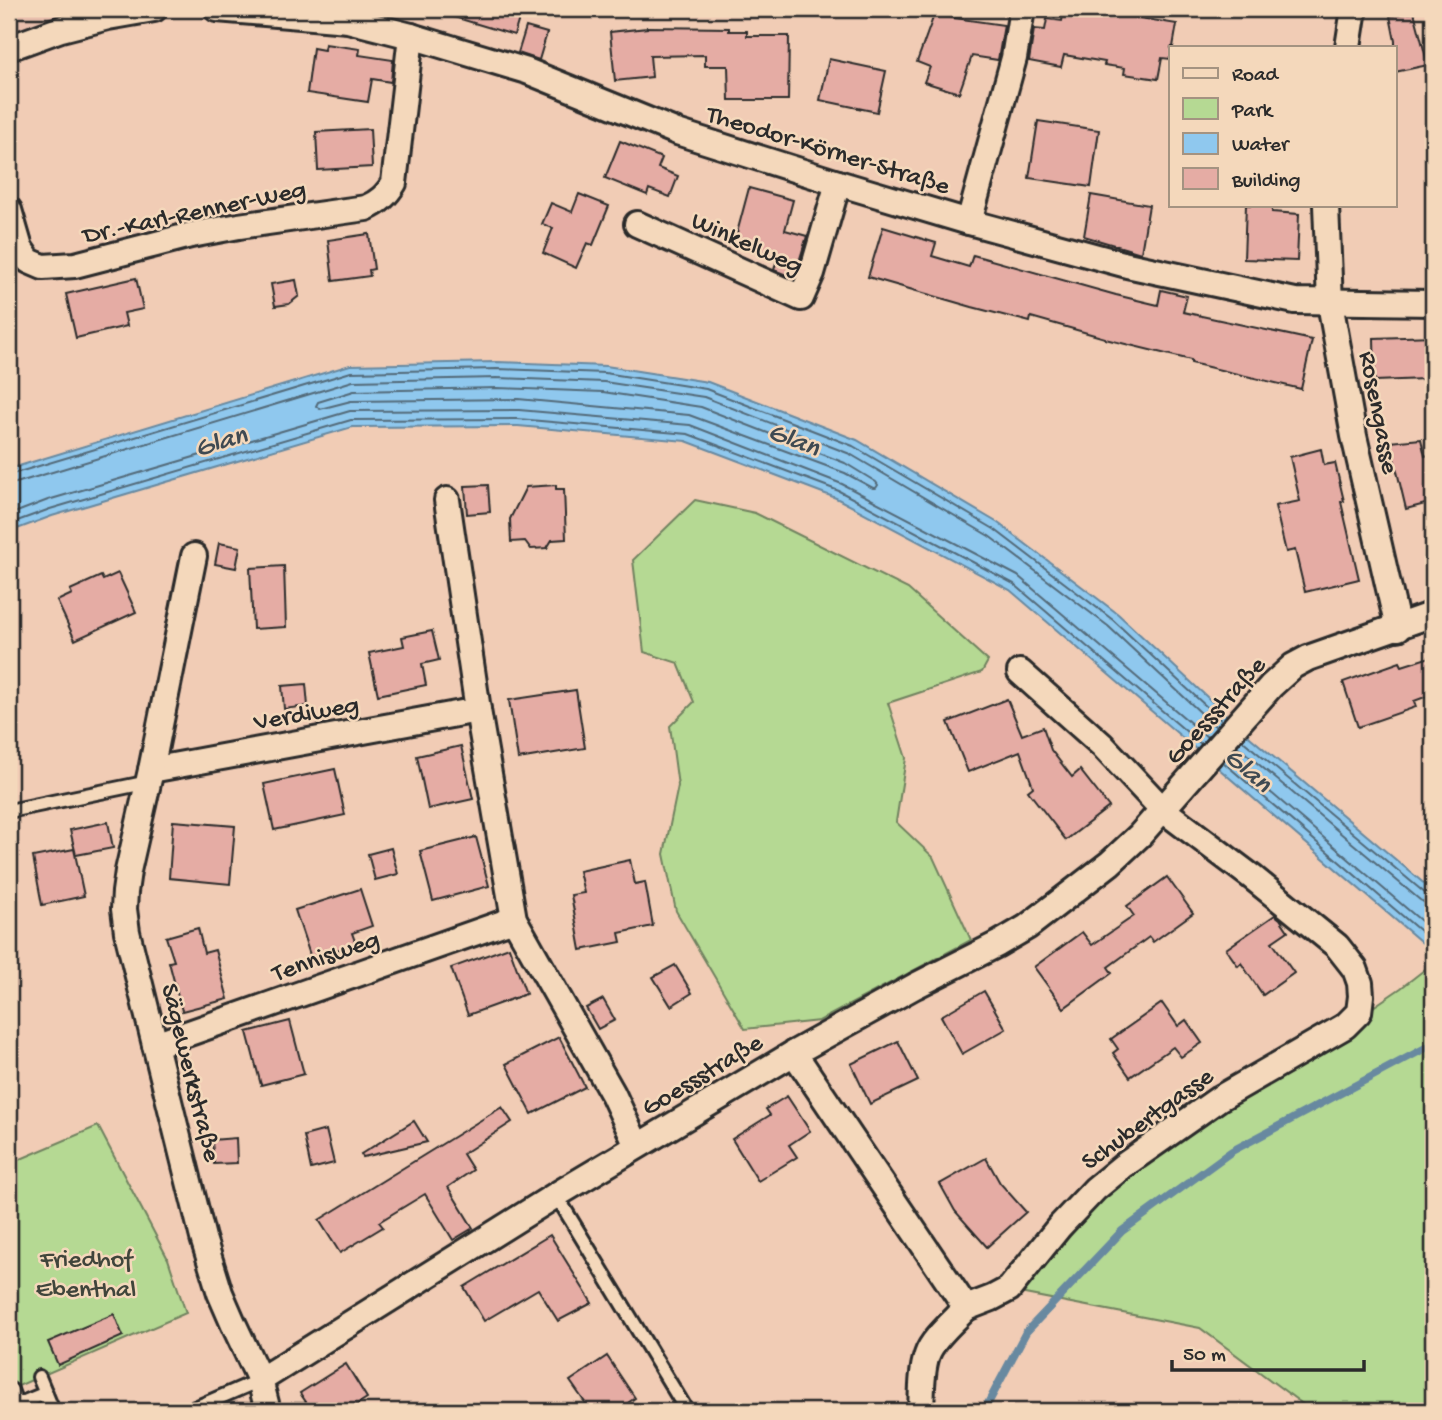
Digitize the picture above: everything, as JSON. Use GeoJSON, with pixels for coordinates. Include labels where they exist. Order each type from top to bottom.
{"type":"FeatureCollection","features":[{"type":"Feature","properties":{"kind":"street"},"geometry":{"type":"LineString","coordinates":[[9,48],[61,29],[153,9]]}},
{"type":"Feature","properties":{"kind":"street","name":"Theodor-Körner-Straße"},"geometry":{"type":"LineString","coordinates":[[216,9],[348,20],[411,36],[527,71],[677,132],[969,222],[1127,265],[1295,301],[1433,303]]}},
{"type":"Feature","properties":{"kind":"street"},"geometry":{"type":"LineString","coordinates":[[969,222],[1014,58],[1022,9]]}},
{"type":"Feature","properties":{"kind":"street"},"geometry":{"type":"LineString","coordinates":[[1348,46],[1362,10]]}},
{"type":"Feature","properties":{"kind":"street","name":"Dr.-Karl-Renner-Weg"},"geometry":{"type":"LineString","coordinates":[[9,211],[20,248],[29,261],[43,267],[75,265],[191,235],[239,226],[366,208],[377,203],[394,183],[411,36]]}},
{"type":"Feature","properties":{"kind":"street","name":"Winkelweg"},"geometry":{"type":"LineString","coordinates":[[637,224],[801,298],[812,273],[838,183]]}},
{"type":"Feature","properties":{"kind":"street","name":"Rosengasse"},"geometry":{"type":"LineString","coordinates":[[1326,206],[1331,303],[1354,436],[1398,628]]}},
{"type":"Feature","properties":{"kind":"street"},"geometry":{"type":"LineString","coordinates":[[447,500],[478,710],[514,919],[613,1094],[637,1146]]}},
{"type":"Feature","properties":{"kind":"street"},"geometry":{"type":"LineString","coordinates":[[150,776],[194,555]]}},
{"type":"Feature","properties":{"kind":"street","name":"Goessstraße"},"geometry":{"type":"LineString","coordinates":[[260,1380],[556,1195],[794,1053],[1027,928],[1110,863],[1140,835],[1271,686],[1293,666],[1433,614]]}},
{"type":"Feature","properties":{"kind":"street","name":"Goessstraße"},"geometry":{"type":"LineString","coordinates":[[1020,672],[1102,745],[1163,810]]}},
{"type":"Feature","properties":{"kind":"street","name":"Verdiweg"},"geometry":{"type":"LineString","coordinates":[[150,776],[478,710]]}},
{"type":"Feature","properties":{"kind":"street","name":"Sägewerkstraße"},"geometry":{"type":"LineString","coordinates":[[150,776],[128,871],[124,908],[127,932],[203,1238],[220,1293],[260,1380]]}},
{"type":"Feature","properties":{"kind":"street","name":"Schubertgasse"},"geometry":{"type":"LineString","coordinates":[[966,1308],[1009,1289],[1059,1227],[1095,1189],[1122,1166],[1220,1098],[1345,1027],[1359,1012],[1360,983],[1355,969],[1337,946],[1163,810]]}},
{"type":"Feature","properties":{"kind":"street","name":"Tennisweg"},"geometry":{"type":"LineString","coordinates":[[155,1045],[514,919]]}},
{"type":"Feature","properties":{"kind":"street"},"geometry":{"type":"LineString","coordinates":[[794,1053],[966,1308],[927,1353],[921,1411]]}},
{"type":"Feature","properties":{"kind":"street"},"geometry":{"type":"LineString","coordinates":[[260,1380],[268,1411]]}},
{"type":"Feature","properties":{"kind":"lane"},"geometry":{"type":"LineString","coordinates":[[9,811],[150,776]]}},
{"type":"Feature","properties":{"kind":"lane"},"geometry":{"type":"LineString","coordinates":[[556,1195],[687,1411]]}},
{"type":"Feature","properties":{"kind":"lane"},"geometry":{"type":"LineString","coordinates":[[39,1377],[53,1411]]}},
{"type":"Feature","properties":{"kind":"lane","name":"Goessstraße"},"geometry":{"type":"LineString","coordinates":[[188,1411],[260,1380]]}},
{"type":"Feature","properties":{"kind":"lane"},"geometry":{"type":"LineString","coordinates":[[11,1390],[17,1405],[46,1392]]}},
{"type":"Feature","properties":{"kind":"shaded area"},"geometry":{"type":"Polygon","coordinates":[[[9,9],[97,9],[9,34],[9,9]]]}},
{"type":"Feature","properties":{"kind":"green space"},"geometry":{"type":"Polygon","coordinates":[[[695,500],[755,513],[908,589],[988,661],[982,672],[888,703],[906,758],[896,822],[933,857],[971,940],[819,1021],[745,1029],[676,911],[664,854],[678,786],[670,726],[694,702],[678,663],[644,652],[633,560],[695,500]]]}},
{"type":"Feature","properties":{"kind":"green space"},"geometry":{"type":"Polygon","coordinates":[[[1433,963],[1433,1411],[1312,1411],[1200,1328],[1020,1293],[1118,1181],[1401,988],[1433,963]]]}},
{"type":"Feature","properties":{"kind":"green space","name":"Friedhof Ebenthal"},"geometry":{"type":"Polygon","coordinates":[[[98,1126],[168,1259],[186,1313],[9,1390],[9,1164],[98,1126]]]}},
{"type":"Feature","properties":{"kind":"water","name":"Glan"},"geometry":{"type":"Polygon","coordinates":[[[497,362],[606,366],[708,382],[857,440],[998,523],[1118,614],[1251,738],[1433,891],[1433,952],[1010,590],[836,498],[686,441],[518,426],[352,427],[52,516],[9,532],[9,469],[350,365],[497,362]]]}},
{"type":"Feature","properties":{"kind":"building"},"geometry":{"type":"Polygon","coordinates":[[[444,9],[522,9],[514,35],[444,14],[444,9]]]}},
{"type":"Feature","properties":{"kind":"building"},"geometry":{"type":"Polygon","coordinates":[[[1064,9],[1097,9],[1177,24],[1173,46],[1169,46],[1169,59],[1162,58],[1158,79],[1124,74],[1125,68],[1064,55],[1061,67],[1029,61],[1034,29],[1045,30],[1047,19],[1062,21],[1064,9]]]}},
{"type":"Feature","properties":{"kind":"building"},"geometry":{"type":"Polygon","coordinates":[[[1414,12],[1428,65],[1396,72],[1396,46],[1390,16],[1414,12]]]}},
{"type":"Feature","properties":{"kind":"building"},"geometry":{"type":"Polygon","coordinates":[[[934,15],[1004,25],[998,60],[972,56],[959,93],[924,82],[930,67],[917,62],[934,15]]]}},
{"type":"Feature","properties":{"kind":"building"},"geometry":{"type":"Polygon","coordinates":[[[526,27],[547,33],[539,60],[518,53],[526,27]]]}},
{"type":"Feature","properties":{"kind":"building"},"geometry":{"type":"Polygon","coordinates":[[[647,27],[729,28],[729,31],[747,31],[747,36],[789,36],[788,100],[729,100],[728,66],[705,66],[705,55],[650,56],[652,77],[615,81],[610,32],[647,27]]]}},
{"type":"Feature","properties":{"kind":"building"},"geometry":{"type":"Polygon","coordinates":[[[325,44],[360,49],[359,55],[393,60],[391,82],[372,79],[368,102],[307,93],[313,48],[324,50],[325,44]]]}},
{"type":"Feature","properties":{"kind":"building"},"geometry":{"type":"Polygon","coordinates":[[[829,59],[886,71],[877,112],[820,100],[829,59]]]}},
{"type":"Feature","properties":{"kind":"building"},"geometry":{"type":"Polygon","coordinates":[[[1038,121],[1099,130],[1091,187],[1029,178],[1038,121]]]}},
{"type":"Feature","properties":{"kind":"building"},"geometry":{"type":"Polygon","coordinates":[[[370,129],[372,167],[318,170],[316,132],[370,129]]]}},
{"type":"Feature","properties":{"kind":"building"},"geometry":{"type":"Polygon","coordinates":[[[620,141],[662,158],[658,168],[678,176],[670,197],[649,189],[647,195],[605,178],[620,141]]]}},
{"type":"Feature","properties":{"kind":"building"},"geometry":{"type":"Polygon","coordinates":[[[749,188],[793,200],[785,230],[807,236],[794,278],[774,270],[778,256],[734,244],[749,188]]]}},
{"type":"Feature","properties":{"kind":"building"},"geometry":{"type":"Polygon","coordinates":[[[579,194],[609,206],[593,245],[587,243],[576,268],[543,253],[553,228],[542,224],[551,203],[572,212],[579,194]]]}},
{"type":"Feature","properties":{"kind":"building"},"geometry":{"type":"Polygon","coordinates":[[[1091,195],[1149,205],[1141,253],[1084,236],[1091,195]]]}},
{"type":"Feature","properties":{"kind":"building"},"geometry":{"type":"Polygon","coordinates":[[[1246,206],[1272,206],[1272,212],[1299,214],[1297,261],[1244,259],[1246,206]]]}},
{"type":"Feature","properties":{"kind":"building"},"geometry":{"type":"Polygon","coordinates":[[[883,227],[936,243],[932,256],[969,267],[973,255],[1158,305],[1161,290],[1187,296],[1183,312],[1312,340],[1301,389],[1191,363],[1191,360],[1031,317],[1030,322],[972,307],[868,277],[883,227]]]}},
{"type":"Feature","properties":{"kind":"building"},"geometry":{"type":"Polygon","coordinates":[[[369,234],[374,269],[369,270],[370,276],[333,281],[328,240],[369,234]]]}},
{"type":"Feature","properties":{"kind":"building"},"geometry":{"type":"Polygon","coordinates":[[[136,278],[143,309],[124,313],[127,326],[76,338],[66,294],[136,278]]]}},
{"type":"Feature","properties":{"kind":"building"},"geometry":{"type":"Polygon","coordinates":[[[296,280],[299,296],[289,304],[275,306],[271,284],[296,280]]]}},
{"type":"Feature","properties":{"kind":"building"},"geometry":{"type":"Polygon","coordinates":[[[1433,336],[1433,362],[1425,362],[1425,379],[1375,381],[1374,338],[1433,336]]]}},
{"type":"Feature","properties":{"kind":"building"},"geometry":{"type":"Polygon","coordinates":[[[1421,439],[1425,456],[1433,454],[1433,502],[1406,509],[1390,442],[1421,439]]]}},
{"type":"Feature","properties":{"kind":"building"},"geometry":{"type":"Polygon","coordinates":[[[1321,449],[1324,465],[1335,463],[1359,579],[1305,592],[1295,550],[1286,552],[1275,506],[1300,501],[1290,457],[1321,449]]]}},
{"type":"Feature","properties":{"kind":"building"},"geometry":{"type":"Polygon","coordinates":[[[488,485],[490,512],[467,514],[465,486],[488,485]]]}},
{"type":"Feature","properties":{"kind":"building"},"geometry":{"type":"Polygon","coordinates":[[[556,485],[556,489],[564,489],[566,539],[552,540],[547,548],[531,549],[525,541],[511,542],[510,519],[526,487],[556,485]]]}},
{"type":"Feature","properties":{"kind":"building"},"geometry":{"type":"Polygon","coordinates":[[[219,543],[240,547],[236,568],[215,564],[219,543]]]}},
{"type":"Feature","properties":{"kind":"building"},"geometry":{"type":"Polygon","coordinates":[[[284,566],[286,627],[253,629],[250,568],[284,566]]]}},
{"type":"Feature","properties":{"kind":"building"},"geometry":{"type":"Polygon","coordinates":[[[118,573],[136,612],[75,640],[57,601],[72,594],[70,590],[101,576],[103,580],[118,573]]]}},
{"type":"Feature","properties":{"kind":"building"},"geometry":{"type":"Polygon","coordinates":[[[432,631],[439,660],[422,664],[426,685],[378,695],[369,653],[404,646],[402,637],[432,631]]]}},
{"type":"Feature","properties":{"kind":"building"},"geometry":{"type":"Polygon","coordinates":[[[1433,656],[1433,694],[1414,701],[1416,707],[1358,727],[1343,682],[1400,662],[1402,666],[1433,656]]]}},
{"type":"Feature","properties":{"kind":"building"},"geometry":{"type":"Polygon","coordinates":[[[306,684],[308,706],[284,709],[282,686],[306,684]]]}},
{"type":"Feature","properties":{"kind":"building"},"geometry":{"type":"Polygon","coordinates":[[[576,690],[585,748],[518,759],[509,700],[576,690]]]}},
{"type":"Feature","properties":{"kind":"building"},"geometry":{"type":"Polygon","coordinates":[[[1007,699],[1022,735],[1043,727],[1051,750],[1072,777],[1080,770],[1109,807],[1066,840],[1028,791],[1033,787],[1020,751],[968,772],[948,722],[1007,699]]]}},
{"type":"Feature","properties":{"kind":"building"},"geometry":{"type":"Polygon","coordinates":[[[461,746],[473,799],[428,809],[417,756],[461,746]]]}},
{"type":"Feature","properties":{"kind":"building"},"geometry":{"type":"Polygon","coordinates":[[[335,769],[345,815],[274,830],[264,784],[335,769]]]}},
{"type":"Feature","properties":{"kind":"building"},"geometry":{"type":"Polygon","coordinates":[[[173,821],[235,826],[230,884],[169,878],[173,821]]]}},
{"type":"Feature","properties":{"kind":"building"},"geometry":{"type":"Polygon","coordinates":[[[108,822],[113,848],[76,855],[70,830],[108,822]]]}},
{"type":"Feature","properties":{"kind":"building"},"geometry":{"type":"Polygon","coordinates":[[[476,837],[489,886],[433,901],[420,851],[476,837]]]}},
{"type":"Feature","properties":{"kind":"building"},"geometry":{"type":"Polygon","coordinates":[[[391,848],[398,874],[375,880],[368,854],[391,848]]]}},
{"type":"Feature","properties":{"kind":"building"},"geometry":{"type":"Polygon","coordinates":[[[74,849],[84,896],[42,905],[33,857],[74,849]]]}},
{"type":"Feature","properties":{"kind":"building"},"geometry":{"type":"Polygon","coordinates":[[[630,860],[635,884],[645,882],[653,926],[619,933],[621,942],[581,950],[571,895],[584,893],[579,871],[630,860]]]}},
{"type":"Feature","properties":{"kind":"building"},"geometry":{"type":"Polygon","coordinates":[[[1167,877],[1193,913],[1153,942],[1149,937],[1108,967],[1112,973],[1064,1008],[1034,967],[1082,932],[1092,945],[1134,916],[1127,906],[1167,877]]]}},
{"type":"Feature","properties":{"kind":"building"},"geometry":{"type":"Polygon","coordinates":[[[360,889],[372,926],[352,933],[356,944],[311,958],[295,910],[360,889]]]}},
{"type":"Feature","properties":{"kind":"building"},"geometry":{"type":"Polygon","coordinates":[[[1275,915],[1288,931],[1272,942],[1294,973],[1263,995],[1241,963],[1238,966],[1226,949],[1275,915]]]}},
{"type":"Feature","properties":{"kind":"building"},"geometry":{"type":"Polygon","coordinates":[[[198,928],[204,953],[215,950],[228,999],[182,1011],[169,962],[174,961],[166,937],[198,928]]]}},
{"type":"Feature","properties":{"kind":"building"},"geometry":{"type":"Polygon","coordinates":[[[509,947],[526,994],[468,1015],[451,968],[509,947]]]}},
{"type":"Feature","properties":{"kind":"building"},"geometry":{"type":"Polygon","coordinates":[[[675,965],[692,993],[671,1006],[653,977],[675,965]]]}},
{"type":"Feature","properties":{"kind":"building"},"geometry":{"type":"Polygon","coordinates":[[[984,991],[1006,1029],[962,1054],[941,1016],[984,991]]]}},
{"type":"Feature","properties":{"kind":"building"},"geometry":{"type":"Polygon","coordinates":[[[603,999],[615,1020],[598,1029],[586,1008],[603,999]]]}},
{"type":"Feature","properties":{"kind":"building"},"geometry":{"type":"Polygon","coordinates":[[[1162,1003],[1178,1026],[1186,1020],[1202,1043],[1181,1057],[1173,1047],[1130,1077],[1113,1053],[1118,1049],[1111,1039],[1162,1003]]]}},
{"type":"Feature","properties":{"kind":"building"},"geometry":{"type":"Polygon","coordinates":[[[290,1021],[304,1074],[261,1085],[247,1032],[290,1021]]]}},
{"type":"Feature","properties":{"kind":"building"},"geometry":{"type":"Polygon","coordinates":[[[559,1037],[585,1087],[532,1114],[506,1064],[559,1037]]]}},
{"type":"Feature","properties":{"kind":"building"},"geometry":{"type":"Polygon","coordinates":[[[898,1041],[918,1081],[870,1104],[851,1064],[898,1041]]]}},
{"type":"Feature","properties":{"kind":"building"},"geometry":{"type":"Polygon","coordinates":[[[787,1096],[810,1131],[789,1145],[797,1157],[758,1181],[732,1139],[770,1115],[766,1109],[787,1096]]]}},
{"type":"Feature","properties":{"kind":"building"},"geometry":{"type":"Polygon","coordinates":[[[502,1107],[512,1122],[463,1154],[473,1170],[448,1187],[473,1228],[453,1240],[425,1194],[379,1222],[383,1227],[340,1253],[319,1220],[502,1107]]]}},
{"type":"Feature","properties":{"kind":"building"},"geometry":{"type":"Polygon","coordinates":[[[414,1121],[427,1142],[363,1157],[361,1154],[414,1121]]]}},
{"type":"Feature","properties":{"kind":"building"},"geometry":{"type":"Polygon","coordinates":[[[326,1130],[334,1163],[311,1169],[304,1136],[326,1130]]]}},
{"type":"Feature","properties":{"kind":"building"},"geometry":{"type":"Polygon","coordinates":[[[236,1138],[237,1163],[214,1164],[212,1140],[236,1138]]]}},
{"type":"Feature","properties":{"kind":"building"},"geometry":{"type":"Polygon","coordinates":[[[986,1158],[1000,1183],[1026,1212],[987,1247],[955,1211],[940,1184],[986,1158]]]}},
{"type":"Feature","properties":{"kind":"building"},"geometry":{"type":"Polygon","coordinates":[[[550,1235],[592,1303],[558,1321],[538,1289],[484,1321],[464,1287],[550,1235]]]}},
{"type":"Feature","properties":{"kind":"building"},"geometry":{"type":"Polygon","coordinates":[[[114,1314],[123,1336],[58,1365],[48,1342],[114,1314]]]}},
{"type":"Feature","properties":{"kind":"building"},"geometry":{"type":"Polygon","coordinates":[[[607,1356],[635,1398],[616,1411],[591,1411],[570,1381],[607,1356]]]}},
{"type":"Feature","properties":{"kind":"building"},"geometry":{"type":"Polygon","coordinates":[[[346,1364],[367,1398],[346,1411],[312,1411],[300,1393],[346,1364]]]}},
{"type":"Feature","properties":{"kind":"waterway"},"geometry":{"type":"LineString","coordinates":[[984,1411],[1026,1332],[1122,1231],[1232,1151],[1433,1044]]}}]}
